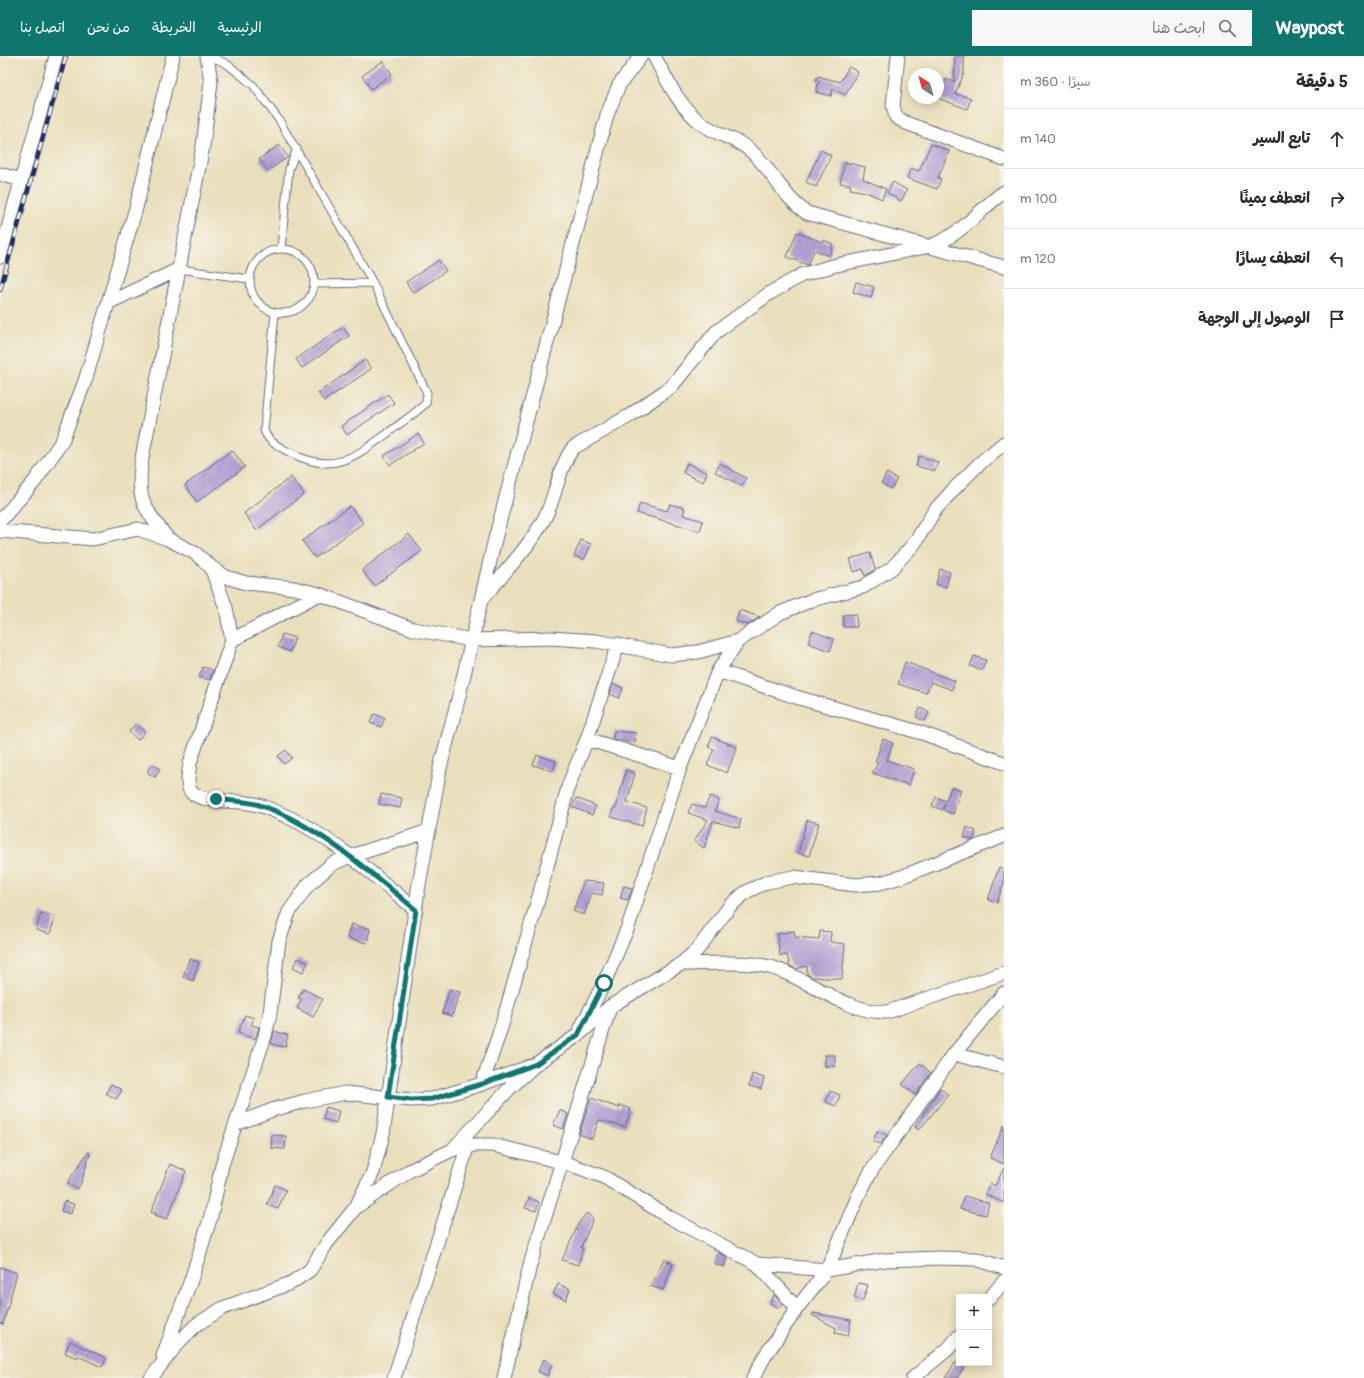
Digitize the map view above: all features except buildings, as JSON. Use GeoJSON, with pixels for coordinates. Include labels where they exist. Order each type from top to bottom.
{"type":"FeatureCollection","features":[{"type":"Feature","properties":{"kind":"street"},"geometry":{"type":"LineString","coordinates":[[0,257],[56,56]]}},
{"type":"Feature","properties":{"kind":"street"},"geometry":{"type":"LineString","coordinates":[[0,521],[35,481],[62,440],[85,381],[136,208],[173,56]]}},
{"type":"Feature","properties":{"kind":"street"},"geometry":{"type":"LineString","coordinates":[[168,539],[144,508],[139,482],[142,458],[210,100],[211,82],[207,56]]}},
{"type":"Feature","properties":{"kind":"street"},"geometry":{"type":"LineString","coordinates":[[155,1373],[178,1343],[196,1325],[223,1308],[291,1283],[310,1270],[327,1243],[356,1207],[373,1172],[383,1134],[416,910],[440,768],[548,337],[607,115],[619,85],[641,56]]}},
{"type":"Feature","properties":{"kind":"street"},"geometry":{"type":"LineString","coordinates":[[654,56],[681,102],[703,125],[751,150],[767,166],[798,207],[807,213],[1004,267]]}},
{"type":"Feature","properties":{"kind":"street"},"geometry":{"type":"LineString","coordinates":[[898,56],[893,106],[896,117],[906,123],[1004,159]]}},
{"type":"Feature","properties":{"kind":"street"},"geometry":{"type":"LineString","coordinates":[[0,174],[21,180]]}},
{"type":"Feature","properties":{"kind":"street"},"geometry":{"type":"LineString","coordinates":[[481,600],[533,537],[547,513],[559,474],[567,456],[573,448],[629,416],[671,387],[716,332],[742,311],[802,275],[832,266],[944,242],[957,233],[990,202],[1004,192]]}},
{"type":"Feature","properties":{"kind":"street"},"geometry":{"type":"LineString","coordinates":[[108,303],[179,268]]}},
{"type":"Feature","properties":{"kind":"street"},"geometry":{"type":"LineString","coordinates":[[0,531],[93,539],[138,529],[168,539],[195,553],[211,567],[226,576],[246,583],[294,588],[319,594],[413,629],[471,640],[552,638],[618,644],[671,655],[698,652],[738,641],[780,613],[812,600],[863,587],[892,568],[914,544],[935,510],[979,464],[1004,443]]}},
{"type":"Feature","properties":{"kind":"street"},"geometry":{"type":"LineString","coordinates":[[211,567],[226,608],[232,640],[190,763],[188,783],[192,792],[202,798],[255,804],[286,816],[313,831],[416,910]]}},
{"type":"Feature","properties":{"kind":"street"},"geometry":{"type":"LineString","coordinates":[[232,640],[319,594]]}},
{"type":"Feature","properties":{"kind":"street"},"geometry":{"type":"LineString","coordinates":[[578,1035],[604,983],[628,927],[680,768],[718,671],[738,641]]}},
{"type":"Feature","properties":{"kind":"street"},"geometry":{"type":"LineString","coordinates":[[482,1084],[501,1028],[532,922],[569,784],[587,739],[618,644]]}},
{"type":"Feature","properties":{"kind":"street"},"geometry":{"type":"LineString","coordinates":[[718,671],[796,697],[922,733],[1004,763]]}},
{"type":"Feature","properties":{"kind":"street"},"geometry":{"type":"LineString","coordinates":[[587,739],[680,768]]}},
{"type":"Feature","properties":{"kind":"street"},"geometry":{"type":"LineString","coordinates":[[155,1373],[192,1278],[211,1216],[222,1165],[265,1036],[270,1013],[279,941],[289,912],[308,885],[332,864],[348,857],[429,831]]}},
{"type":"Feature","properties":{"kind":"street"},"geometry":{"type":"LineString","coordinates":[[452,1150],[510,1088],[536,1064],[578,1035],[611,1006],[681,964],[697,950],[730,906],[746,892],[767,882],[793,877],[856,885],[880,883],[901,877],[1004,836]]}},
{"type":"Feature","properties":{"kind":"street"},"geometry":{"type":"LineString","coordinates":[[681,964],[735,964],[778,969],[835,998],[872,1012],[887,1012],[1004,973]]}},
{"type":"Feature","properties":{"kind":"street"},"geometry":{"type":"LineString","coordinates":[[753,1378],[765,1356],[797,1308],[827,1270],[859,1194],[872,1170],[954,1054],[1004,993]]}},
{"type":"Feature","properties":{"kind":"street"},"geometry":{"type":"LineString","coordinates":[[504,1378],[530,1265],[611,1006]]}},
{"type":"Feature","properties":{"kind":"street"},"geometry":{"type":"LineString","coordinates":[[954,1054],[1004,1067]]}},
{"type":"Feature","properties":{"kind":"street"},"geometry":{"type":"LineString","coordinates":[[236,1124],[272,1110],[305,1101],[346,1093],[411,1100],[432,1099],[482,1084],[536,1064]]}},
{"type":"Feature","properties":{"kind":"street"},"geometry":{"type":"LineString","coordinates":[[356,1207],[409,1171],[452,1150],[468,1145],[492,1145],[563,1162],[604,1177],[669,1217],[757,1264],[797,1308]]}},
{"type":"Feature","properties":{"kind":"street"},"geometry":{"type":"LineString","coordinates":[[394,1378],[468,1145]]}},
{"type":"Feature","properties":{"kind":"street"},"geometry":{"type":"LineString","coordinates":[[757,1264],[827,1270],[885,1260],[939,1258],[976,1259],[1004,1268]]}},
{"type":"Feature","properties":{"kind":"street"},"geometry":{"type":"LineString","coordinates":[[992,1295],[1004,1281]]}},
{"type":"Feature","properties":{"kind":"street"},"geometry":{"type":"LineString","coordinates":[[913,1378],[948,1349],[956,1340]]}},
{"type":"Feature","properties":{"kind":"lane"},"geometry":{"type":"LineString","coordinates":[[210,56],[227,64],[253,85],[267,102],[297,150],[373,283],[418,373],[428,398],[423,406],[360,453],[346,461],[330,464],[318,464],[302,459],[266,437],[264,423],[275,313]]}},
{"type":"Feature","properties":{"kind":"lane"},"geometry":{"type":"LineString","coordinates":[[281,248],[289,169],[297,150]]}},
{"type":"Feature","properties":{"kind":"lane"},"geometry":{"type":"LineString","coordinates":[[281,248],[296,252],[308,263],[315,273],[315,284],[312,296],[304,305],[293,312],[275,313],[261,306],[253,297],[249,278],[251,271],[260,259],[273,250],[281,248]]}},
{"type":"Feature","properties":{"kind":"lane"},"geometry":{"type":"LineString","coordinates":[[179,268],[249,278]]}},
{"type":"Feature","properties":{"kind":"lane"},"geometry":{"type":"LineString","coordinates":[[315,284],[373,283]]}},
{"type":"Feature","properties":{"kind":"railway"},"geometry":{"type":"LineString","coordinates":[[0,290],[66,56]]}},
{"type":"Feature","properties":{"kind":"route"},"geometry":{"type":"LineString","coordinates":[[216,799],[255,804],[286,816],[313,831],[380,880],[416,910],[388,1097],[411,1100],[432,1099],[482,1084],[536,1064],[578,1035],[604,983]]}}]}
